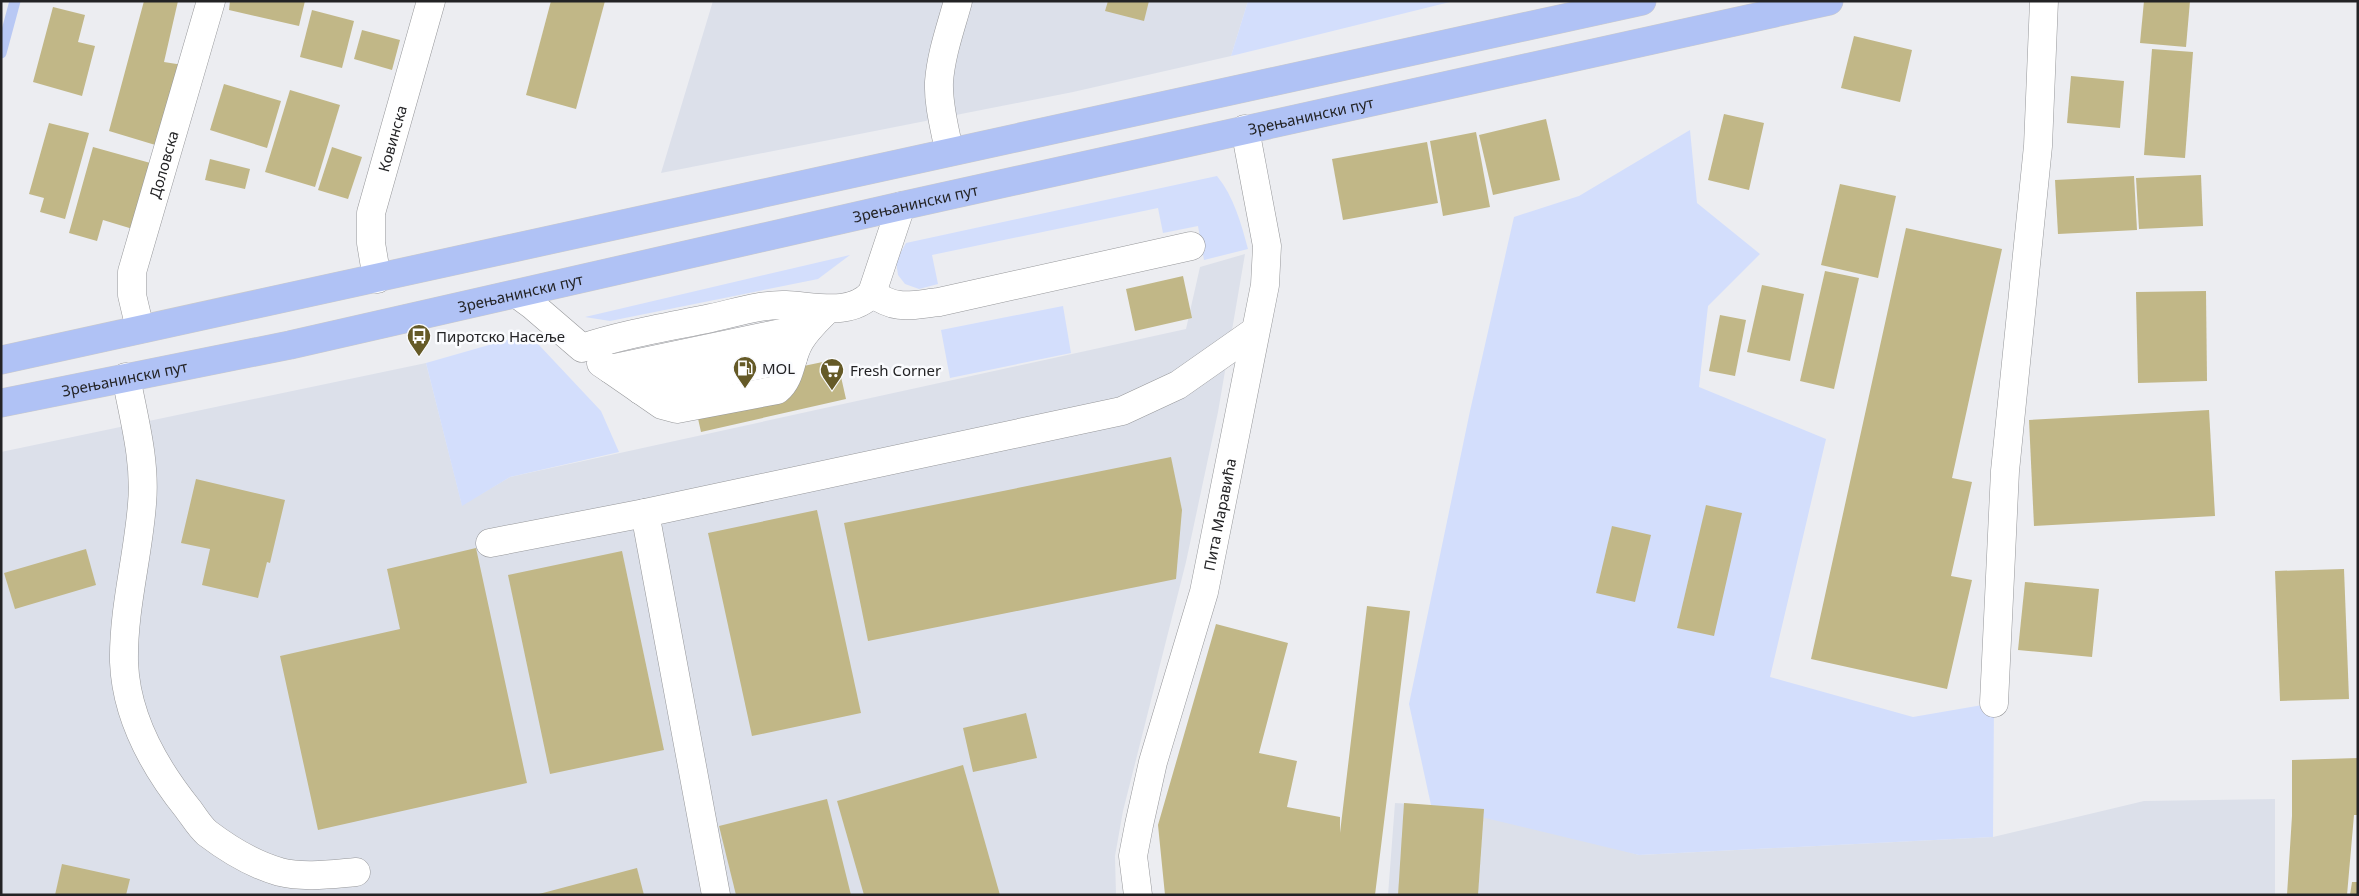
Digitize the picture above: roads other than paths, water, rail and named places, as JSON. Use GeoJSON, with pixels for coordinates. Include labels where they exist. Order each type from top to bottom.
{"type":"FeatureCollection","features":[{"type":"Feature","properties":{"kind":"main road"},"geometry":{"type":"LineString","coordinates":[[1,360],[1642,1]]}},
{"type":"Feature","properties":{"kind":"main road","name":"Зрењанински пут"},"geometry":{"type":"LineString","coordinates":[[1,403],[290,345],[1245,129],[1829,1]]}},
{"type":"Feature","properties":{"kind":"street","name":"Доловска"},"geometry":{"type":"LineString","coordinates":[[140,329],[132,295],[132,272],[212,1]]}},
{"type":"Feature","properties":{"kind":"street","name":"Ковинска"},"geometry":{"type":"LineString","coordinates":[[377,279],[371,243],[371,213],[431,1]]}},
{"type":"Feature","properties":{"kind":"street"},"geometry":{"type":"LineString","coordinates":[[949,152],[940,107],[939,82],[944,52],[958,1]]}},
{"type":"Feature","properties":{"kind":"street"},"geometry":{"type":"LineString","coordinates":[[1994,703],[2005,470],[2038,146],[2044,1]]}},
{"type":"Feature","properties":{"kind":"street","name":"Пита Маравића"},"geometry":{"type":"LineString","coordinates":[[1138,895],[1133,856],[1139,824],[1153,762],[1204,592],[1265,285],[1267,246],[1245,129]]}},
{"type":"Feature","properties":{"kind":"street"},"geometry":{"type":"LineString","coordinates":[[610,369],[819,318],[865,301],[872,293],[901,206]]}},
{"type":"Feature","properties":{"kind":"street"},"geometry":{"type":"LineString","coordinates":[[872,293],[883,301],[899,307],[939,302],[1191,246]]}},
{"type":"Feature","properties":{"kind":"street"},"geometry":{"type":"LineString","coordinates":[[517,294],[582,348],[640,390],[793,358],[799,342],[819,318]]}},
{"type":"Feature","properties":{"kind":"street"},"geometry":{"type":"LineString","coordinates":[[582,348],[613,338],[771,305],[819,318]]}},
{"type":"Feature","properties":{"kind":"street"},"geometry":{"type":"LineString","coordinates":[[490,543],[645,513],[1122,411],[1178,385],[1255,331]]}},
{"type":"Feature","properties":{"kind":"street"},"geometry":{"type":"LineString","coordinates":[[126,377],[137,432],[143,481],[142,505],[126,609],[124,663],[129,698],[140,733],[171,788],[206,832],[246,858],[281,872],[316,875],[356,872]]}},
{"type":"Feature","properties":{"kind":"street"},"geometry":{"type":"LineString","coordinates":[[645,513],[716,895]]}},
{"type":"Feature","properties":{"kind":"waterway"},"geometry":{"type":"LineString","coordinates":[[1,53],[15,1]]}},
{"type":"Feature","properties":{"kind":"place","name":"Пиротско Насеље"},"geometry":{"type":"Point","coordinates":[419,357]}},
{"type":"Feature","properties":{"kind":"place","name":"MOL"},"geometry":{"type":"Point","coordinates":[745,389]}},
{"type":"Feature","properties":{"kind":"place","name":"Fresh Corner"},"geometry":{"type":"Point","coordinates":[832,391]}}]}
